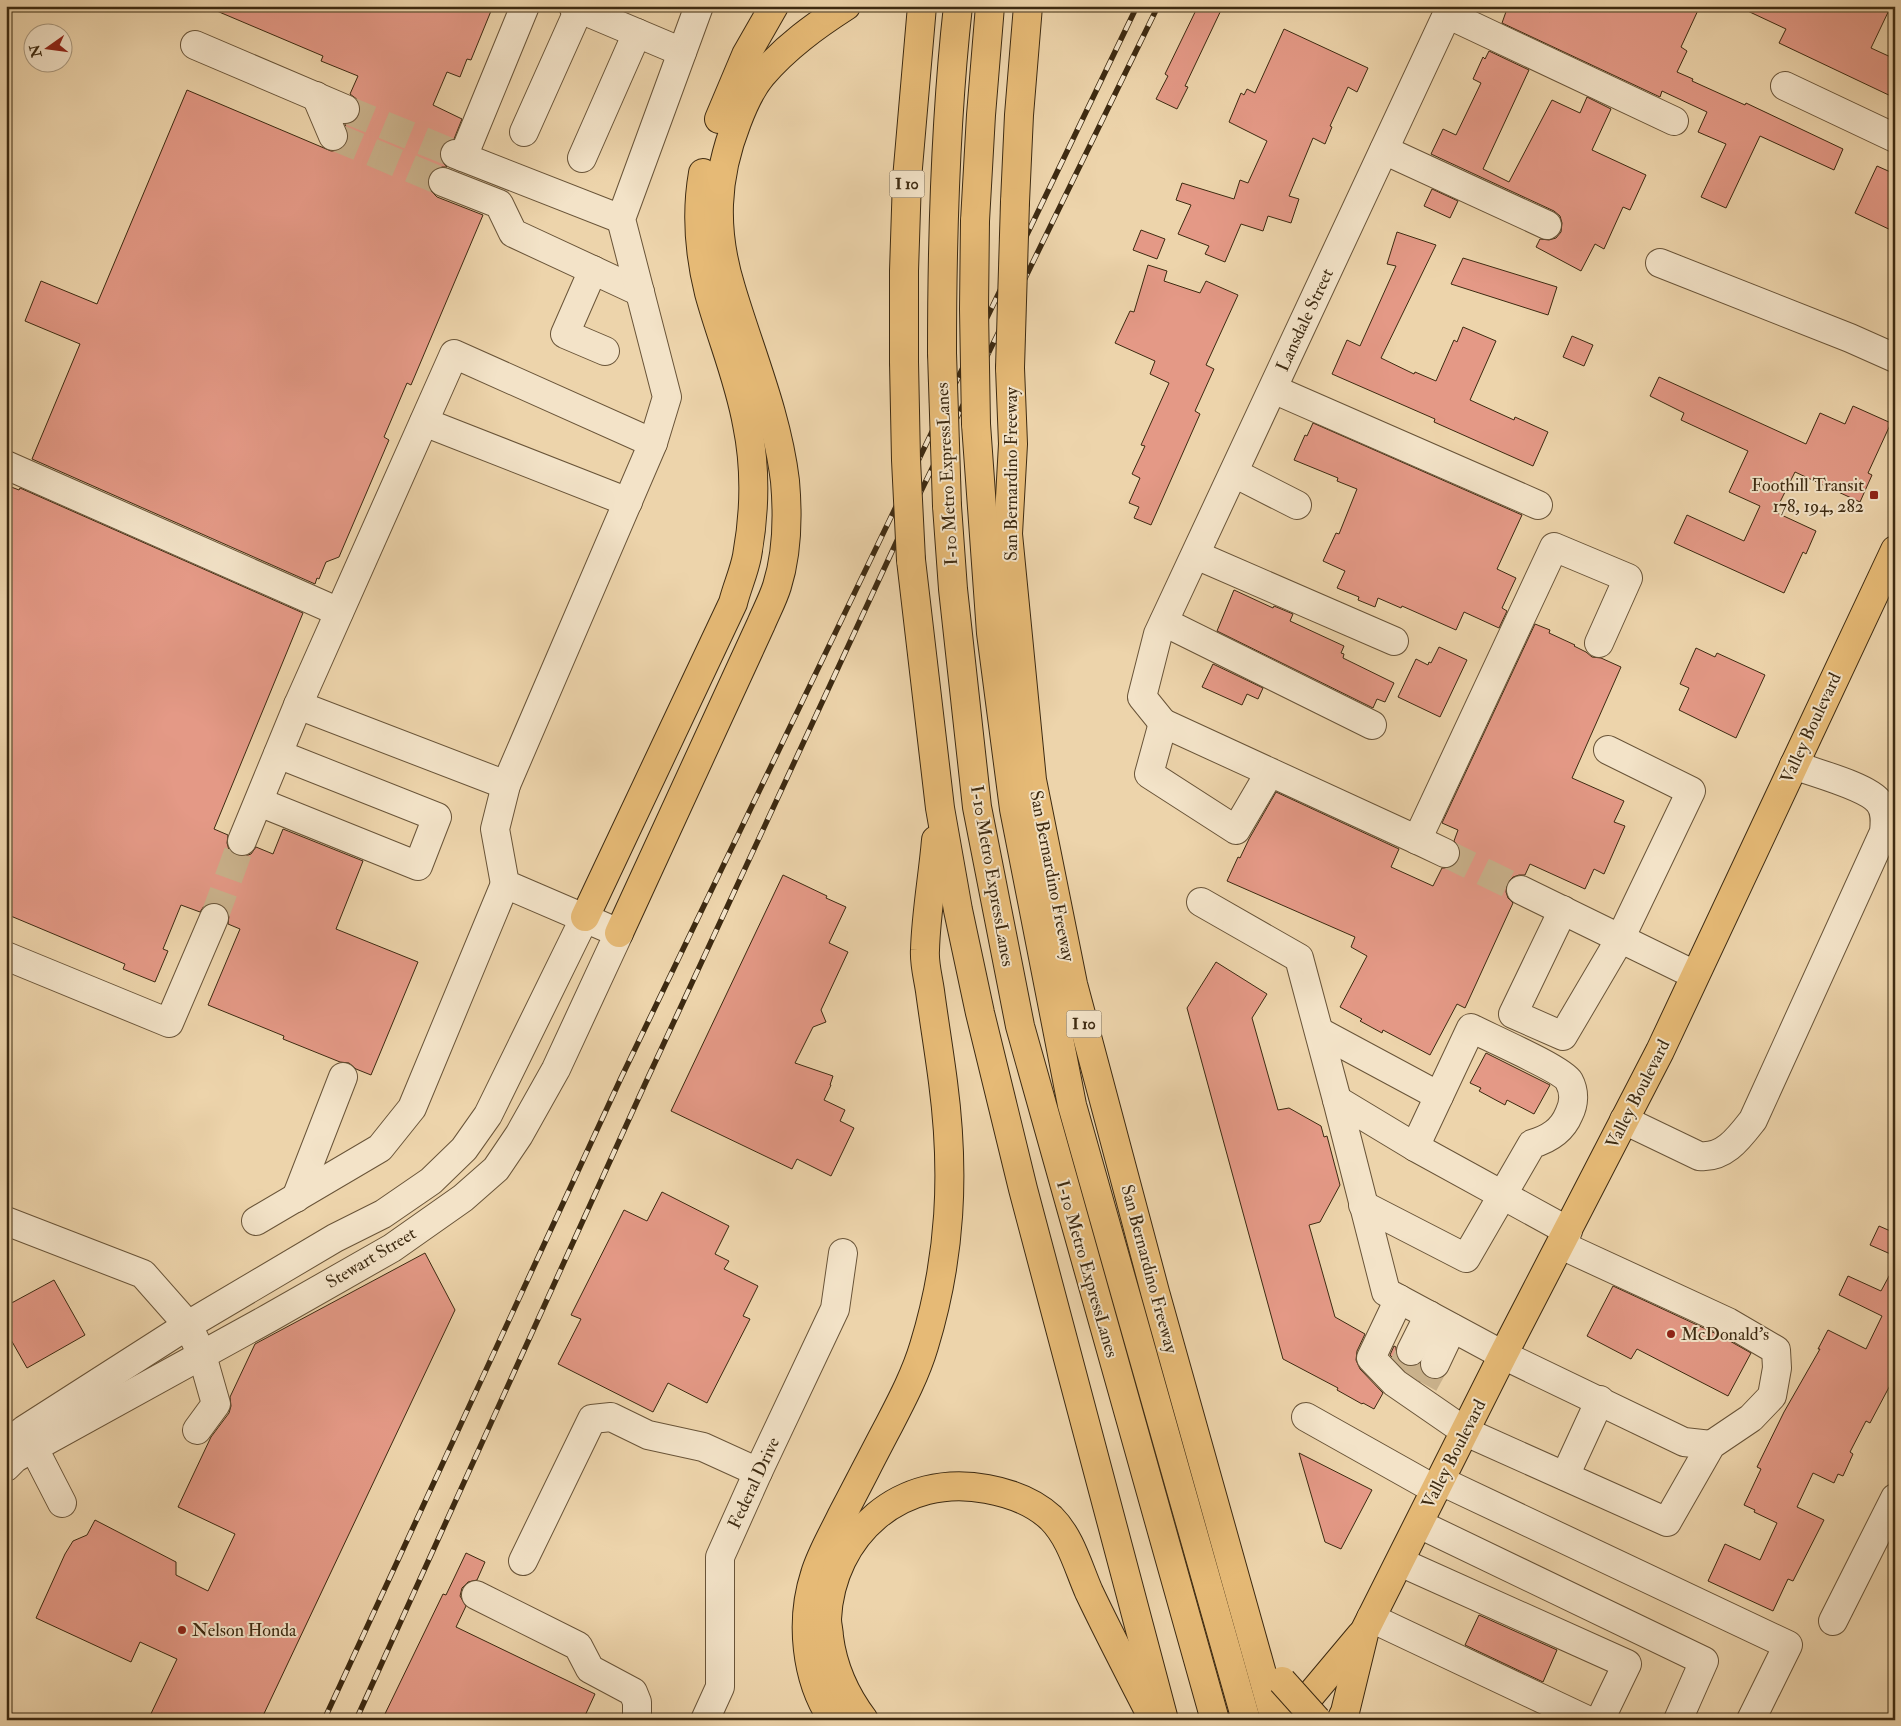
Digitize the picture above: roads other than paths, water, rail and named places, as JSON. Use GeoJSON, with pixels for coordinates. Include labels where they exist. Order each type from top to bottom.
{"type":"FeatureCollection","features":[{"type":"Feature","properties":{"kind":"main road"},"geometry":{"type":"LineString","coordinates":[[585,917],[733,603],[747,556],[755,486],[752,453],[736,377],[709,292],[701,248],[698,215],[706,156],[721,112],[746,54],[774,6]]}},
{"type":"Feature","properties":{"kind":"main road"},"geometry":{"type":"LineString","coordinates":[[619,934],[761,624],[777,586],[785,550],[785,482],[767,398],[730,286],[721,249],[718,213],[720,178],[730,138],[742,107],[760,77],[785,50],[846,6]]}},
{"type":"Feature","properties":{"kind":"main road","name":"I 10"},"geometry":{"type":"LineString","coordinates":[[922,6],[907,179],[904,271],[906,460],[911,560],[940,808],[958,910],[980,1013],[1022,1189],[1164,1720]]}},
{"type":"Feature","properties":{"kind":"main road","name":"I-10 Metro ExpressLanes"},"geometry":{"type":"LineString","coordinates":[[958,6],[948,120],[942,237],[942,353],[947,506],[953,589],[977,807],[1020,1026],[1215,1720]]}},
{"type":"Feature","properties":{"kind":"main road","name":"I-10 Metro ExpressLanes"},"geometry":{"type":"LineString","coordinates":[[990,6],[980,115],[975,221],[976,424],[991,633],[1014,808],[1072,1105],[1246,1720]]}},
{"type":"Feature","properties":{"kind":"main road","name":"San Bernardino Freeway"},"geometry":{"type":"LineString","coordinates":[[1028,6],[1018,115],[1010,368],[1013,444],[1008,534],[1032,780],[1073,984],[1155,1292],[1260,1662],[1276,1701]]}},
{"type":"Feature","properties":{"kind":"main road","name":"Valley Boulevard"},"geometry":{"type":"LineString","coordinates":[[1296,1720],[1304,1703],[1368,1624],[1400,1562],[1503,1355],[1660,1051],[1893,558]]}},
{"type":"Feature","properties":{"kind":"main road"},"geometry":{"type":"LineString","coordinates":[[833,1720],[818,1688],[811,1666],[807,1640],[807,1616],[815,1574],[830,1539],[907,1390],[924,1348],[937,1300],[945,1255],[950,1210],[948,1121],[924,951],[940,808]]}},
{"type":"Feature","properties":{"kind":"main road"},"geometry":{"type":"LineString","coordinates":[[864,1720],[839,1680],[832,1653],[827,1619],[833,1583],[845,1554],[878,1513],[906,1496],[938,1486],[971,1485],[1011,1494],[1032,1505],[1051,1518],[1066,1537],[1093,1600],[1153,1720]]}},
{"type":"Feature","properties":{"kind":"main road","name":"Valley Boulevard"},"geometry":{"type":"LineString","coordinates":[[1341,1720],[1345,1712],[1368,1624]]}},
{"type":"Feature","properties":{"kind":"main road"},"geometry":{"type":"LineString","coordinates":[[1276,1701],[1317,1720]]}},
{"type":"Feature","properties":{"kind":"street"},"geometry":{"type":"LineString","coordinates":[[525,6],[459,156],[621,219]]}},
{"type":"Feature","properties":{"kind":"street"},"geometry":{"type":"LineString","coordinates":[[256,1221],[380,1148],[412,1108],[505,884],[495,829],[506,785],[653,442],[666,397],[621,219],[699,6]]}},
{"type":"Feature","properties":{"kind":"street"},"geometry":{"type":"LineString","coordinates":[[524,132],[576,8],[682,52]]}},
{"type":"Feature","properties":{"kind":"street"},"geometry":{"type":"LineString","coordinates":[[1449,10],[1674,120]]}},
{"type":"Feature","properties":{"kind":"street","name":"Lansdale Street"},"geometry":{"type":"LineString","coordinates":[[1163,723],[1142,697],[1161,628],[1449,10]]}},
{"type":"Feature","properties":{"kind":"street"},"geometry":{"type":"LineString","coordinates":[[582,158],[637,33]]}},
{"type":"Feature","properties":{"kind":"street"},"geometry":{"type":"LineString","coordinates":[[195,45],[344,109]]}},
{"type":"Feature","properties":{"kind":"street"},"geometry":{"type":"LineString","coordinates":[[1785,86],[1895,138]]}},
{"type":"Feature","properties":{"kind":"street"},"geometry":{"type":"LineString","coordinates":[[316,96],[333,136]]}},
{"type":"Feature","properties":{"kind":"street"},"geometry":{"type":"LineString","coordinates":[[1384,150],[1547,225]]}},
{"type":"Feature","properties":{"kind":"street"},"geometry":{"type":"LineString","coordinates":[[443,182],[499,204],[513,233],[640,292]]}},
{"type":"Feature","properties":{"kind":"street"},"geometry":{"type":"LineString","coordinates":[[1660,262],[1895,358]]}},
{"type":"Feature","properties":{"kind":"street"},"geometry":{"type":"LineString","coordinates":[[593,270],[565,334],[605,351]]}},
{"type":"Feature","properties":{"kind":"street"},"geometry":{"type":"LineString","coordinates":[[242,841],[298,705],[454,354],[653,442]]}},
{"type":"Feature","properties":{"kind":"street"},"geometry":{"type":"LineString","coordinates":[[1273,389],[1538,506]]}},
{"type":"Feature","properties":{"kind":"street"},"geometry":{"type":"LineString","coordinates":[[424,422],[628,502]]}},
{"type":"Feature","properties":{"kind":"street"},"geometry":{"type":"LineString","coordinates":[[6,465],[339,612]]}},
{"type":"Feature","properties":{"kind":"street"},"geometry":{"type":"LineString","coordinates":[[1234,473],[1297,504]]}},
{"type":"Feature","properties":{"kind":"street"},"geometry":{"type":"LineString","coordinates":[[1417,840],[1554,548],[1628,578],[1599,643]]}},
{"type":"Feature","properties":{"kind":"street"},"geometry":{"type":"LineString","coordinates":[[1196,555],[1394,641]]}},
{"type":"Feature","properties":{"kind":"street"},"geometry":{"type":"LineString","coordinates":[[1161,628],[1372,726]]}},
{"type":"Feature","properties":{"kind":"street"},"geometry":{"type":"LineString","coordinates":[[298,705],[506,785]]}},
{"type":"Feature","properties":{"kind":"street"},"geometry":{"type":"LineString","coordinates":[[1270,772],[1236,830],[1149,774],[1163,723],[1270,772],[1445,853]]}},
{"type":"Feature","properties":{"kind":"street"},"geometry":{"type":"LineString","coordinates":[[1563,910],[1513,1014],[1563,1036],[1620,939],[1691,790],[1608,750]]}},
{"type":"Feature","properties":{"kind":"street"},"geometry":{"type":"LineString","coordinates":[[259,802],[418,866],[437,817],[278,754]]}},
{"type":"Feature","properties":{"kind":"street"},"geometry":{"type":"LineString","coordinates":[[1624,1120],[1699,1156],[1709,1158],[1717,1156],[1738,1140],[1753,1120],[1884,832],[1885,815],[1880,803],[1867,792],[1794,765]]}},
{"type":"Feature","properties":{"kind":"street"},"geometry":{"type":"LineString","coordinates":[[505,884],[585,917],[619,934]]}},
{"type":"Feature","properties":{"kind":"street"},"geometry":{"type":"LineString","coordinates":[[1521,890],[1695,975]]}},
{"type":"Feature","properties":{"kind":"street"},"geometry":{"type":"LineString","coordinates":[[1201,902],[1299,958],[1320,1032],[1386,1292],[1503,1355],[1684,1442],[1711,1446]]}},
{"type":"Feature","properties":{"kind":"street","name":"Stewart Street"},"geometry":{"type":"LineString","coordinates":[[6,1467],[15,1458],[21,1441],[188,1325],[335,1238],[383,1214],[431,1180],[464,1149],[488,1115],[585,917]]}},
{"type":"Feature","properties":{"kind":"street"},"geometry":{"type":"LineString","coordinates":[[6,956],[169,1023],[214,918]]}},
{"type":"Feature","properties":{"kind":"street","name":"Stewart Street"},"geometry":{"type":"LineString","coordinates":[[21,1441],[202,1355],[392,1248],[463,1198],[496,1169],[519,1135],[556,1069],[619,934]]}},
{"type":"Feature","properties":{"kind":"street"},"geometry":{"type":"LineString","coordinates":[[1363,1205],[1466,1258],[1532,1144],[1545,1140],[1558,1132],[1567,1119],[1573,1106],[1573,1093],[1568,1080],[1553,1069],[1472,1028],[1415,1147]]}},
{"type":"Feature","properties":{"kind":"street"},"geometry":{"type":"LineString","coordinates":[[1320,1032],[1439,1096]]}},
{"type":"Feature","properties":{"kind":"street"},"geometry":{"type":"LineString","coordinates":[[296,1198],[343,1076]]}},
{"type":"Feature","properties":{"kind":"street"},"geometry":{"type":"LineString","coordinates":[[1337,1100],[1415,1147],[1502,1195],[1564,1238],[1728,1322],[1776,1350],[1777,1368],[1772,1396],[1751,1418],[1711,1446],[1668,1522],[1466,1432],[1425,1382],[1402,1368],[1370,1358],[1398,1299]]}},
{"type":"Feature","properties":{"kind":"street"},"geometry":{"type":"LineString","coordinates":[[6,1221],[143,1274],[188,1325],[202,1355],[216,1404],[196,1430]]}},
{"type":"Feature","properties":{"kind":"street","name":"Federal Drive"},"geometry":{"type":"LineString","coordinates":[[705,1720],[720,1687],[720,1557],[835,1309],[843,1253]]}},
{"type":"Feature","properties":{"kind":"street"},"geometry":{"type":"LineString","coordinates":[[1402,1368],[1440,1322]]}},
{"type":"Feature","properties":{"kind":"street"},"geometry":{"type":"LineString","coordinates":[[1425,1382],[1440,1322]]}},
{"type":"Feature","properties":{"kind":"street"},"geometry":{"type":"LineString","coordinates":[[1565,1476],[1600,1400]]}},
{"type":"Feature","properties":{"kind":"street"},"geometry":{"type":"LineString","coordinates":[[523,1561],[592,1419],[612,1417],[648,1435],[703,1447],[758,1472]]}},
{"type":"Feature","properties":{"kind":"street"},"geometry":{"type":"LineString","coordinates":[[1306,1417],[1438,1486],[1788,1644],[1751,1720]]}},
{"type":"Feature","properties":{"kind":"street"},"geometry":{"type":"LineString","coordinates":[[21,1441],[62,1503]]}},
{"type":"Feature","properties":{"kind":"street"},"geometry":{"type":"LineString","coordinates":[[1833,1620],[1895,1498]]}},
{"type":"Feature","properties":{"kind":"street"},"geometry":{"type":"LineString","coordinates":[[1419,1524],[1704,1661],[1678,1720]]}},
{"type":"Feature","properties":{"kind":"street"},"geometry":{"type":"LineString","coordinates":[[1400,1562],[1627,1664],[1600,1720]]}},
{"type":"Feature","properties":{"kind":"street"},"geometry":{"type":"LineString","coordinates":[[476,1595],[578,1646],[590,1669],[634,1692],[637,1702],[636,1720]]}},
{"type":"Feature","properties":{"kind":"street"},"geometry":{"type":"LineString","coordinates":[[1368,1624],[1587,1720]]}},
{"type":"Feature","properties":{"kind":"tunnel"},"geometry":{"type":"LineString","coordinates":[[345,109],[455,154]]}},
{"type":"Feature","properties":{"kind":"tunnel"},"geometry":{"type":"LineString","coordinates":[[333,136],[443,182]]}},
{"type":"Feature","properties":{"kind":"tunnel"},"geometry":{"type":"LineString","coordinates":[[214,918],[242,841]]}},
{"type":"Feature","properties":{"kind":"tunnel"},"geometry":{"type":"LineString","coordinates":[[1445,853],[1521,890]]}},
{"type":"Feature","properties":{"kind":"tunnel"},"geometry":{"type":"LineString","coordinates":[[1400,1371],[1411,1351]]}},
{"type":"Feature","properties":{"kind":"tunnel"},"geometry":{"type":"LineString","coordinates":[[1424,1384],[1435,1364]]}},
{"type":"Feature","properties":{"kind":"railway"},"geometry":{"type":"LineString","coordinates":[[324,1720],[621,1078],[1137,6]]}},
{"type":"Feature","properties":{"kind":"railway"},"geometry":{"type":"LineString","coordinates":[[356,1720],[645,1084],[902,530],[1158,6]]}},
{"type":"Feature","properties":{"kind":"place","name":"Foothill Transit 178, 194, 282"},"geometry":{"type":"Point","coordinates":[1874,495]}},
{"type":"Feature","properties":{"kind":"place","name":"McDonald's"},"geometry":{"type":"Point","coordinates":[1671,1334]}},
{"type":"Feature","properties":{"kind":"place","name":"Nelson Honda"},"geometry":{"type":"Point","coordinates":[182,1630]}}]}
